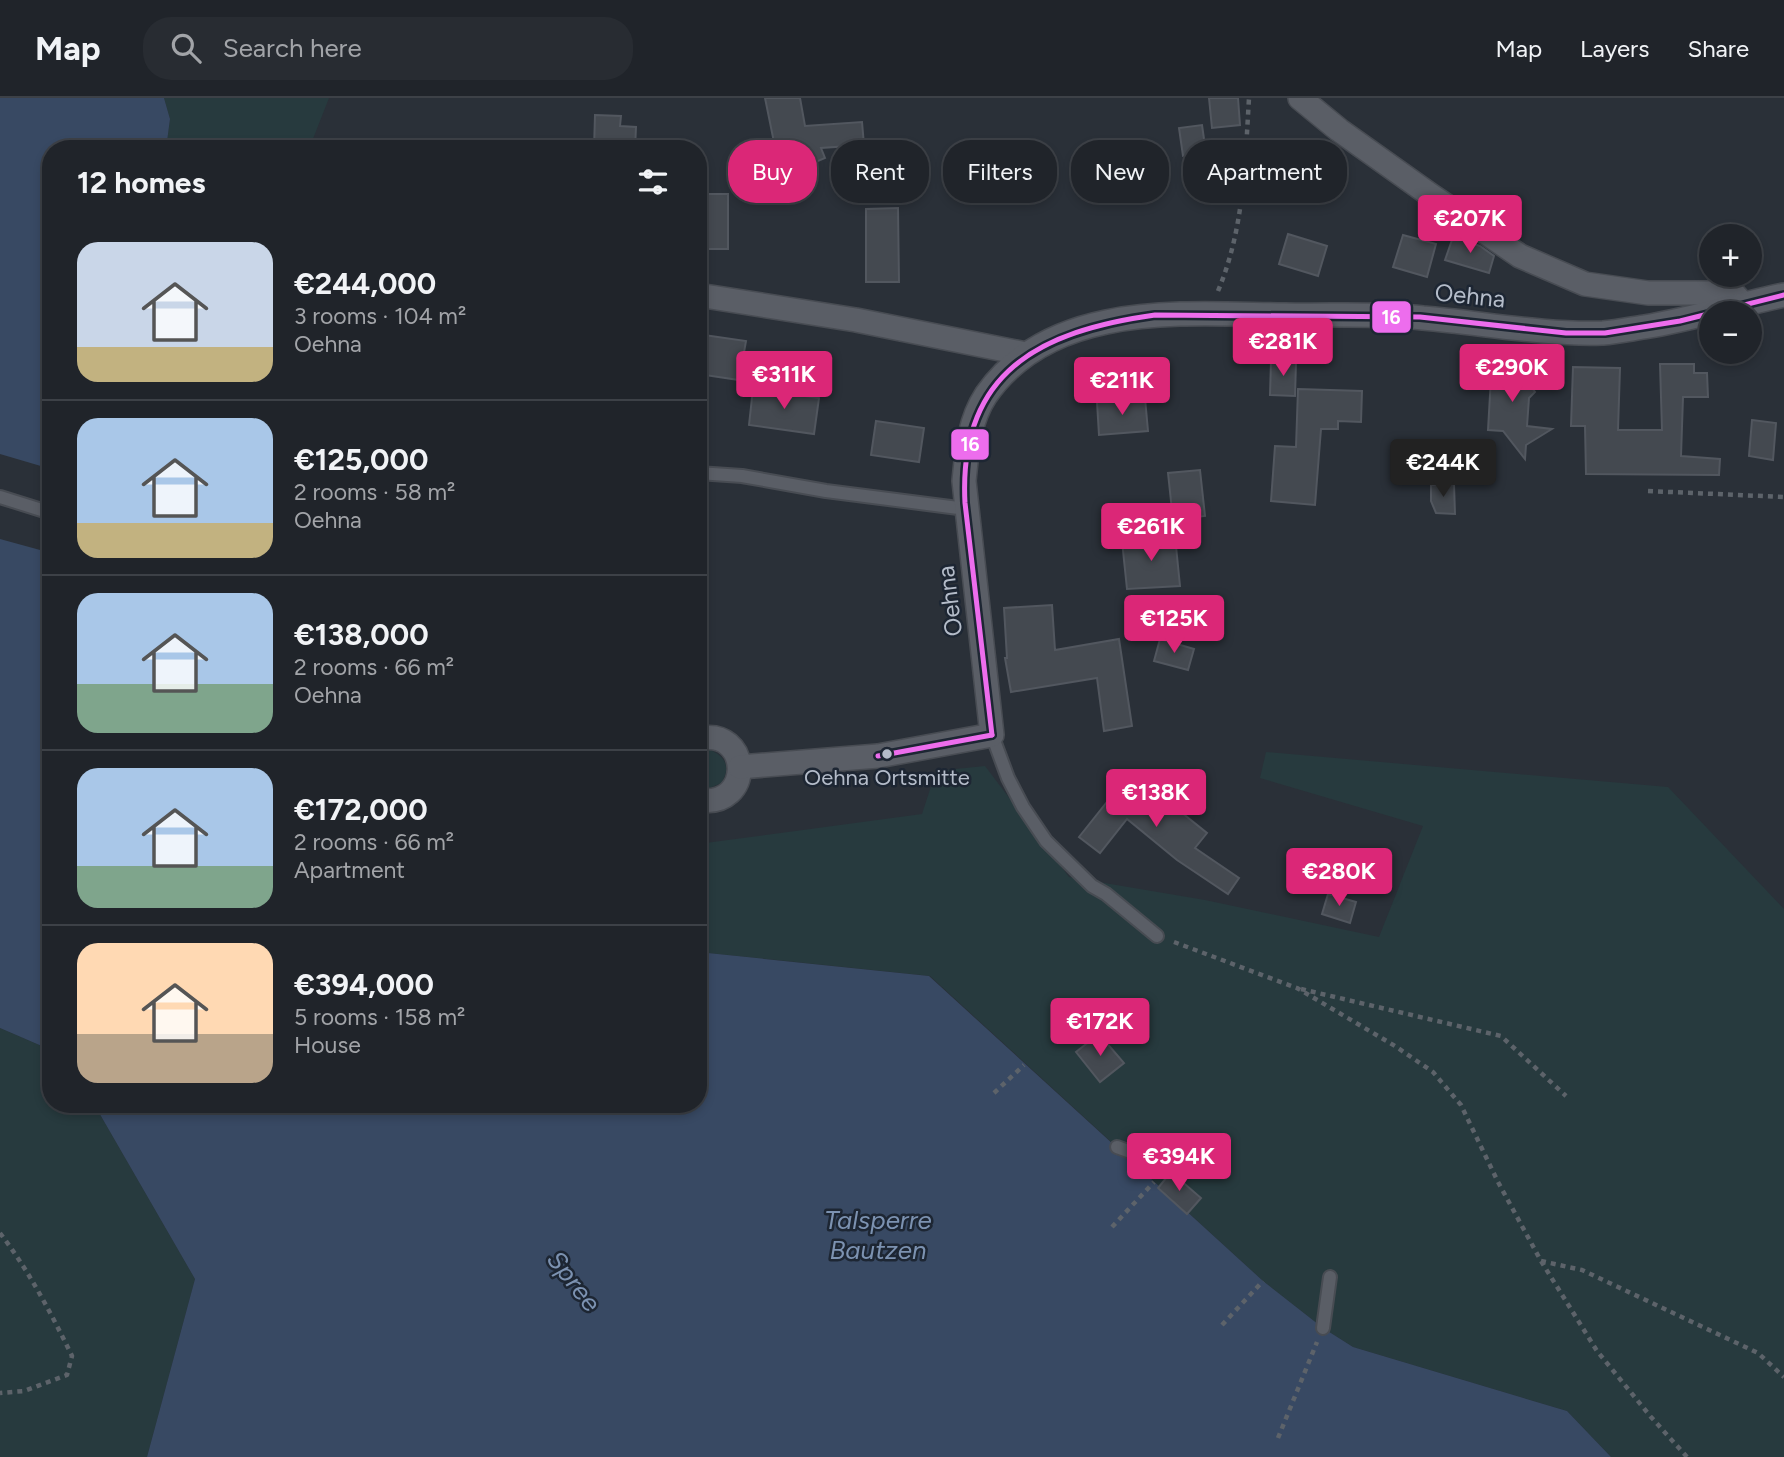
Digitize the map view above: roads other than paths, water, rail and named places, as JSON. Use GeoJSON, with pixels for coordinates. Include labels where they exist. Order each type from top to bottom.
{"type":"FeatureCollection","features":[{"type":"Feature","properties":{"kind":"street","name":"Oehna"},"geometry":{"type":"LineString","coordinates":[[1300,98],[1339,130],[1520,256],[1585,284],[1648,293],[1732,293],[1741,301]]}},
{"type":"Feature","properties":{"kind":"street","name":"Oehna"},"geometry":{"type":"LineString","coordinates":[[1757,301],[1784,295]]}},
{"type":"Feature","properties":{"kind":"street"},"geometry":{"type":"LineString","coordinates":[[707,296],[856,320],[1026,354]]}},
{"type":"Feature","properties":{"kind":"street","name":"Oehna"},"geometry":{"type":"LineString","coordinates":[[992,735],[964,481],[973,418],[986,394],[1026,354],[1069,333],[1117,319],[1208,314],[1420,317],[1566,333],[1605,333],[1699,316]]}},
{"type":"Feature","properties":{"kind":"street"},"geometry":{"type":"LineString","coordinates":[[740,767],[878,756],[992,735]]}},
{"type":"Feature","properties":{"kind":"street"},"geometry":{"type":"LineString","coordinates":[[707,738],[723,741],[732,747],[738,756],[740,767],[739,777],[728,794],[707,801]]}},
{"type":"Feature","properties":{"kind":"lane"},"geometry":{"type":"LineString","coordinates":[[707,474],[742,476],[826,492],[966,509]]}},
{"type":"Feature","properties":{"kind":"lane"},"geometry":{"type":"LineString","coordinates":[[0,498],[42,510]]}},
{"type":"Feature","properties":{"kind":"lane","name":"Oehna"},"geometry":{"type":"LineString","coordinates":[[992,735],[1008,778],[1023,807],[1046,841],[1092,886],[1106,894],[1157,936]]}},
{"type":"Feature","properties":{"kind":"lane"},"geometry":{"type":"LineString","coordinates":[[1117,1147],[1139,1156]]}},
{"type":"Feature","properties":{"kind":"lane"},"geometry":{"type":"LineString","coordinates":[[1323,1328],[1330,1277]]}},
{"type":"Feature","properties":{"kind":"water"},"geometry":{"type":"Polygon","coordinates":[[[0,98],[164,98],[170,119],[167,140],[42,140],[42,466],[0,454],[0,98]]]}},
{"type":"Feature","properties":{"kind":"water"},"geometry":{"type":"Polygon","coordinates":[[[0,539],[42,551],[42,1046],[0,1028],[0,539]]]}},
{"type":"Feature","properties":{"kind":"water","name":"Talsperre Bautzen"},"geometry":{"type":"Polygon","coordinates":[[[707,953],[929,976],[1263,1281],[1323,1328],[1353,1347],[1567,1411],[1611,1457],[147,1457],[195,1279],[99,1113],[707,1113],[707,953]]]}},
{"type":"Feature","properties":{"kind":"place","name":"Oehna Ortsmitte"},"geometry":{"type":"Point","coordinates":[887,754]}},
{"type":"Feature","properties":{"kind":"water label","name":"Spree"},"geometry":{"type":"Point","coordinates":[574,1281]}}]}
